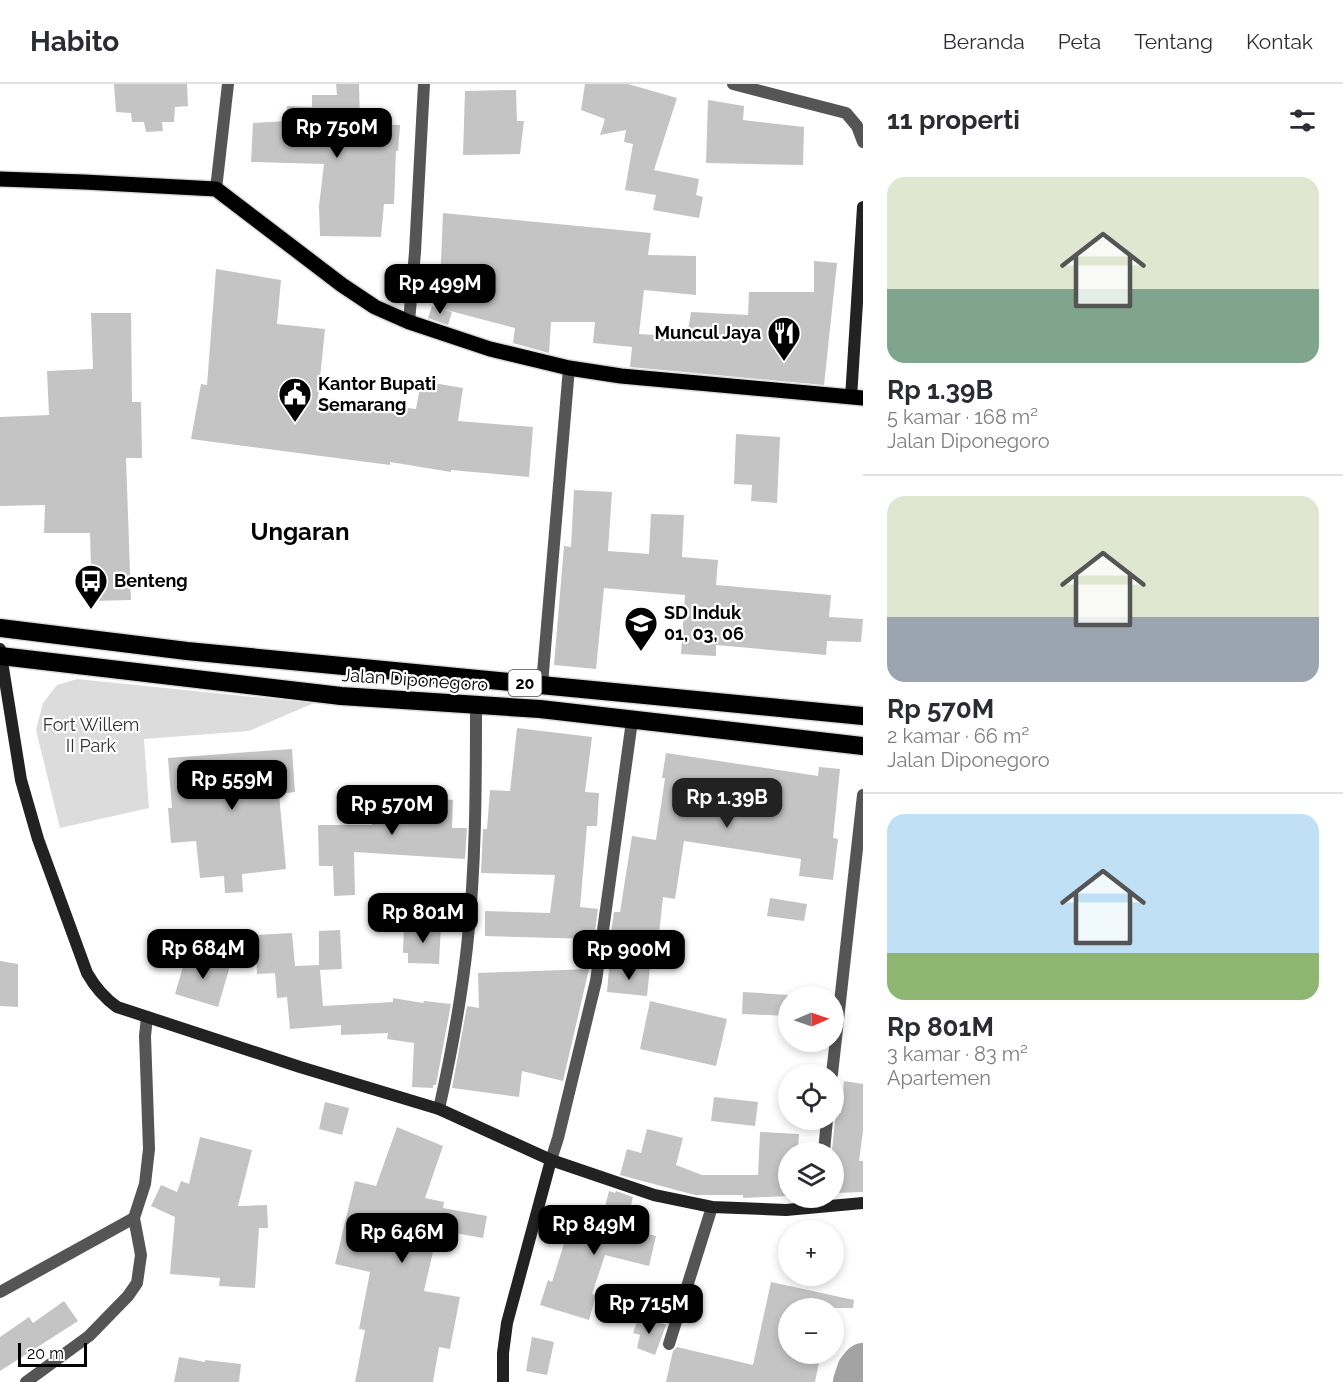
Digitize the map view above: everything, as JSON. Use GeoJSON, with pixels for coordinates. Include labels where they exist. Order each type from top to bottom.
{"type":"FeatureCollection","features":[{"type":"Feature","properties":{"kind":"highway","name":"Jalan Diponegoro"},"geometry":{"type":"LineString","coordinates":[[0,628],[187,651],[863,716]]}},
{"type":"Feature","properties":{"kind":"highway","name":"Jalan Diponegoro"},"geometry":{"type":"LineString","coordinates":[[0,653],[341,696],[540,709],[863,746]]}},
{"type":"Feature","properties":{"kind":"main road"},"geometry":{"type":"LineString","coordinates":[[0,180],[216,189],[342,285],[375,307],[409,322],[490,349],[569,368],[621,376],[857,398]]}},
{"type":"Feature","properties":{"kind":"street"},"geometry":{"type":"LineString","coordinates":[[216,189],[228,84]]}},
{"type":"Feature","properties":{"kind":"street"},"geometry":{"type":"LineString","coordinates":[[409,322],[417,229],[424,84]]}},
{"type":"Feature","properties":{"kind":"street"},"geometry":{"type":"LineString","coordinates":[[733,84],[754,87],[846,113],[857,126],[863,142]]}},
{"type":"Feature","properties":{"kind":"street"},"geometry":{"type":"LineString","coordinates":[[857,398],[863,207]]}},
{"type":"Feature","properties":{"kind":"street"},"geometry":{"type":"LineString","coordinates":[[542,684],[569,368]]}},
{"type":"Feature","properties":{"kind":"street"},"geometry":{"type":"LineString","coordinates":[[0,653],[21,780],[38,839],[74,943],[96,989],[106,999],[117,1006],[147,1017],[439,1109],[551,1160],[654,1195],[712,1207],[786,1210],[795,1208]]}},
{"type":"Feature","properties":{"kind":"street"},"geometry":{"type":"LineString","coordinates":[[439,1109],[452,1051],[467,946],[476,806],[476,705]]}},
{"type":"Feature","properties":{"kind":"street"},"geometry":{"type":"LineString","coordinates":[[503,1382],[503,1353],[507,1323],[561,1127],[596,981],[632,721]]}},
{"type":"Feature","properties":{"kind":"street"},"geometry":{"type":"LineString","coordinates":[[833,1064],[863,795]]}},
{"type":"Feature","properties":{"kind":"street"},"geometry":{"type":"LineString","coordinates":[[26,1382],[89,1336],[134,1290],[140,1275],[141,1264],[134,1218],[145,1184],[149,1149],[147,1017]]}},
{"type":"Feature","properties":{"kind":"street"},"geometry":{"type":"LineString","coordinates":[[844,1203],[863,1203]]}},
{"type":"Feature","properties":{"kind":"street"},"geometry":{"type":"LineString","coordinates":[[669,1344],[712,1207]]}},
{"type":"Feature","properties":{"kind":"street"},"geometry":{"type":"LineString","coordinates":[[0,1292],[134,1218]]}},
{"type":"Feature","properties":{"kind":"green space","name":"Fort Willem II Park"},"geometry":{"type":"Polygon","coordinates":[[[77,679],[314,703],[249,731],[144,739],[149,808],[60,828],[36,730],[43,703],[57,685],[77,679]]]}},
{"type":"Feature","properties":{"kind":"building"},"geometry":{"type":"Polygon","coordinates":[[[114,84],[187,84],[188,106],[175,107],[174,122],[162,122],[163,131],[146,132],[144,122],[132,122],[131,113],[116,112],[114,84]]]}},
{"type":"Feature","properties":{"kind":"building"},"geometry":{"type":"Polygon","coordinates":[[[336,84],[359,84],[360,124],[400,125],[398,151],[396,151],[394,204],[384,204],[381,237],[320,236],[319,206],[324,164],[251,162],[253,123],[286,121],[287,106],[312,107],[312,95],[337,95],[336,84]]]}},
{"type":"Feature","properties":{"kind":"building"},"geometry":{"type":"Polygon","coordinates":[[[585,84],[628,84],[677,98],[654,170],[699,179],[696,195],[703,197],[699,218],[653,210],[656,195],[625,190],[633,144],[624,142],[626,130],[600,135],[605,119],[581,110],[585,84]]]}},
{"type":"Feature","properties":{"kind":"building"},"geometry":{"type":"Polygon","coordinates":[[[516,90],[517,121],[524,121],[520,154],[463,155],[465,91],[516,90]]]}},
{"type":"Feature","properties":{"kind":"building"},"geometry":{"type":"Polygon","coordinates":[[[708,100],[744,106],[743,120],[804,127],[803,165],[706,163],[708,100]]]}},
{"type":"Feature","properties":{"kind":"building"},"geometry":{"type":"Polygon","coordinates":[[[443,213],[651,233],[648,255],[696,256],[696,295],[644,290],[639,334],[687,337],[691,312],[748,315],[749,292],[814,292],[814,261],[837,263],[824,385],[630,367],[632,347],[593,343],[595,322],[551,322],[549,353],[513,343],[515,328],[439,308],[443,213]]]}},
{"type":"Feature","properties":{"kind":"building"},"geometry":{"type":"Polygon","coordinates":[[[216,269],[281,280],[277,324],[325,329],[318,398],[416,409],[421,381],[463,388],[458,421],[533,427],[529,477],[451,470],[451,472],[390,462],[390,465],[191,439],[201,384],[207,385],[216,269]]]}},
{"type":"Feature","properties":{"kind":"building"},"geometry":{"type":"Polygon","coordinates":[[[432,306],[452,312],[448,325],[428,318],[432,306]]]}},
{"type":"Feature","properties":{"kind":"building"},"geometry":{"type":"Polygon","coordinates":[[[91,313],[131,313],[132,402],[141,402],[142,458],[126,458],[131,600],[92,601],[90,533],[44,533],[45,505],[0,506],[0,417],[49,415],[47,371],[93,369],[91,313]]]}},
{"type":"Feature","properties":{"kind":"building"},"geometry":{"type":"Polygon","coordinates":[[[736,434],[780,437],[777,503],[751,501],[752,485],[734,484],[736,434]]]}},
{"type":"Feature","properties":{"kind":"building"},"geometry":{"type":"Polygon","coordinates":[[[574,490],[612,492],[608,551],[649,554],[651,514],[684,515],[682,557],[718,560],[716,585],[831,595],[829,617],[863,619],[861,642],[827,641],[826,655],[716,645],[716,656],[681,654],[685,595],[604,588],[596,669],[554,665],[564,546],[571,547],[574,490]]]}},
{"type":"Feature","properties":{"kind":"building"},"geometry":{"type":"Polygon","coordinates":[[[517,728],[592,737],[585,792],[599,793],[597,826],[587,826],[580,907],[598,909],[594,939],[485,936],[485,911],[550,913],[555,875],[481,873],[483,829],[487,829],[490,790],[510,791],[517,728]]]}},
{"type":"Feature","properties":{"kind":"building"},"geometry":{"type":"Polygon","coordinates":[[[292,749],[295,792],[279,794],[286,869],[242,874],[243,892],[225,893],[224,876],[200,878],[196,841],[171,843],[168,808],[172,808],[168,758],[292,749]]]}},
{"type":"Feature","properties":{"kind":"building"},"geometry":{"type":"Polygon","coordinates":[[[666,753],[818,776],[819,767],[840,769],[833,838],[838,839],[833,880],[799,876],[801,859],[684,841],[675,899],[663,897],[659,934],[654,934],[654,940],[610,939],[614,912],[620,912],[632,836],[656,840],[665,778],[662,778],[666,753]]]}},
{"type":"Feature","properties":{"kind":"building"},"geometry":{"type":"Polygon","coordinates":[[[374,794],[453,800],[452,828],[467,828],[465,859],[354,852],[355,895],[334,896],[333,866],[319,866],[318,825],[372,825],[374,794]]]}},
{"type":"Feature","properties":{"kind":"building"},"geometry":{"type":"Polygon","coordinates":[[[770,898],[807,904],[804,921],[767,916],[770,898]]]}},
{"type":"Feature","properties":{"kind":"building"},"geometry":{"type":"Polygon","coordinates":[[[441,924],[439,964],[408,963],[408,953],[403,953],[404,926],[441,924]]]}},
{"type":"Feature","properties":{"kind":"building"},"geometry":{"type":"Polygon","coordinates":[[[340,930],[342,969],[320,970],[323,1006],[393,1002],[393,998],[423,1003],[424,1001],[451,1004],[436,1085],[433,1085],[433,1088],[412,1087],[414,1043],[387,1039],[388,1033],[341,1035],[341,1025],[290,1029],[287,997],[277,998],[275,973],[257,974],[255,935],[292,933],[295,966],[319,965],[319,931],[340,930]]]}},
{"type":"Feature","properties":{"kind":"building"},"geometry":{"type":"Polygon","coordinates":[[[187,953],[230,966],[218,1007],[175,994],[187,953]]]}},
{"type":"Feature","properties":{"kind":"building"},"geometry":{"type":"Polygon","coordinates":[[[0,961],[18,964],[18,1007],[0,1006],[0,961]]]}},
{"type":"Feature","properties":{"kind":"building"},"geometry":{"type":"Polygon","coordinates":[[[650,967],[647,996],[607,992],[609,969],[650,967]]]}},
{"type":"Feature","properties":{"kind":"building"},"geometry":{"type":"Polygon","coordinates":[[[589,969],[563,1081],[522,1071],[519,1097],[452,1088],[467,1006],[479,1008],[478,973],[589,969]]]}},
{"type":"Feature","properties":{"kind":"building"},"geometry":{"type":"Polygon","coordinates":[[[743,992],[778,994],[778,1016],[742,1014],[743,992]]]}},
{"type":"Feature","properties":{"kind":"building"},"geometry":{"type":"Polygon","coordinates":[[[650,1001],[727,1019],[716,1066],[640,1049],[650,1001]]]}},
{"type":"Feature","properties":{"kind":"building"},"geometry":{"type":"Polygon","coordinates":[[[844,1081],[863,1084],[863,1131],[859,1161],[863,1161],[863,1192],[844,1193],[844,1142],[833,1142],[834,1130],[844,1130],[844,1081]]]}},
{"type":"Feature","properties":{"kind":"building"},"geometry":{"type":"Polygon","coordinates":[[[714,1097],[758,1102],[755,1126],[711,1121],[714,1097]]]}},
{"type":"Feature","properties":{"kind":"building"},"geometry":{"type":"Polygon","coordinates":[[[325,1102],[349,1108],[342,1135],[319,1129],[325,1102]]]}},
{"type":"Feature","properties":{"kind":"building"},"geometry":{"type":"Polygon","coordinates":[[[397,1127],[443,1146],[425,1198],[444,1202],[443,1208],[487,1216],[483,1238],[438,1230],[424,1291],[460,1297],[450,1349],[439,1347],[433,1382],[355,1382],[365,1330],[359,1329],[370,1272],[335,1264],[355,1181],[376,1186],[397,1127]]]}},
{"type":"Feature","properties":{"kind":"building"},"geometry":{"type":"Polygon","coordinates":[[[647,1129],[683,1138],[676,1165],[702,1175],[758,1175],[760,1132],[799,1134],[799,1142],[778,1142],[778,1196],[743,1198],[743,1195],[695,1195],[620,1175],[627,1149],[641,1153],[647,1129]]]}},
{"type":"Feature","properties":{"kind":"building"},"geometry":{"type":"Polygon","coordinates":[[[200,1137],[252,1150],[238,1206],[267,1205],[268,1228],[259,1228],[255,1288],[219,1286],[220,1278],[170,1274],[175,1217],[151,1206],[161,1185],[177,1192],[181,1181],[189,1184],[200,1137]]]}},
{"type":"Feature","properties":{"kind":"building"},"geometry":{"type":"Polygon","coordinates":[[[609,1191],[633,1197],[625,1228],[656,1236],[649,1266],[605,1255],[592,1294],[596,1295],[589,1320],[540,1305],[548,1280],[552,1282],[573,1215],[601,1223],[609,1191]]]}},
{"type":"Feature","properties":{"kind":"building"},"geometry":{"type":"Polygon","coordinates":[[[771,1282],[778,1284],[778,1286],[789,1286],[854,1300],[853,1308],[844,1308],[844,1298],[778,1298],[778,1364],[819,1364],[815,1382],[666,1382],[673,1351],[677,1347],[753,1365],[771,1282]]]}},
{"type":"Feature","properties":{"kind":"building"},"geometry":{"type":"Polygon","coordinates":[[[64,1301],[78,1321],[0,1371],[0,1337],[29,1317],[33,1323],[64,1301]]]}},
{"type":"Feature","properties":{"kind":"building"},"geometry":{"type":"Polygon","coordinates":[[[639,1316],[666,1325],[655,1355],[637,1348],[640,1335],[633,1333],[639,1316]]]}},
{"type":"Feature","properties":{"kind":"building"},"geometry":{"type":"Polygon","coordinates":[[[532,1337],[554,1342],[547,1375],[526,1371],[532,1337]]]}},
{"type":"Feature","properties":{"kind":"building"},"geometry":{"type":"Polygon","coordinates":[[[179,1357],[205,1362],[205,1360],[241,1364],[239,1382],[174,1382],[179,1357]]]}},
{"type":"Feature","properties":{"kind":"waterway"},"geometry":{"type":"LineString","coordinates":[[854,1382],[863,1364]]}},
{"type":"Feature","properties":{"kind":"place","name":"Muncul Jaya"},"geometry":{"type":"Point","coordinates":[784,362]}},
{"type":"Feature","properties":{"kind":"place","name":"Kantor Bupati Semarang"},"geometry":{"type":"Point","coordinates":[295,423]}},
{"type":"Feature","properties":{"kind":"place","name":"Benteng"},"geometry":{"type":"Point","coordinates":[91,610]}},
{"type":"Feature","properties":{"kind":"place","name":"SD Induk 01, 03, 06"},"geometry":{"type":"Point","coordinates":[641,652]}},
{"type":"Feature","properties":{"kind":"district","name":"Ungaran"},"geometry":{"type":"Point","coordinates":[300,532]}}]}
